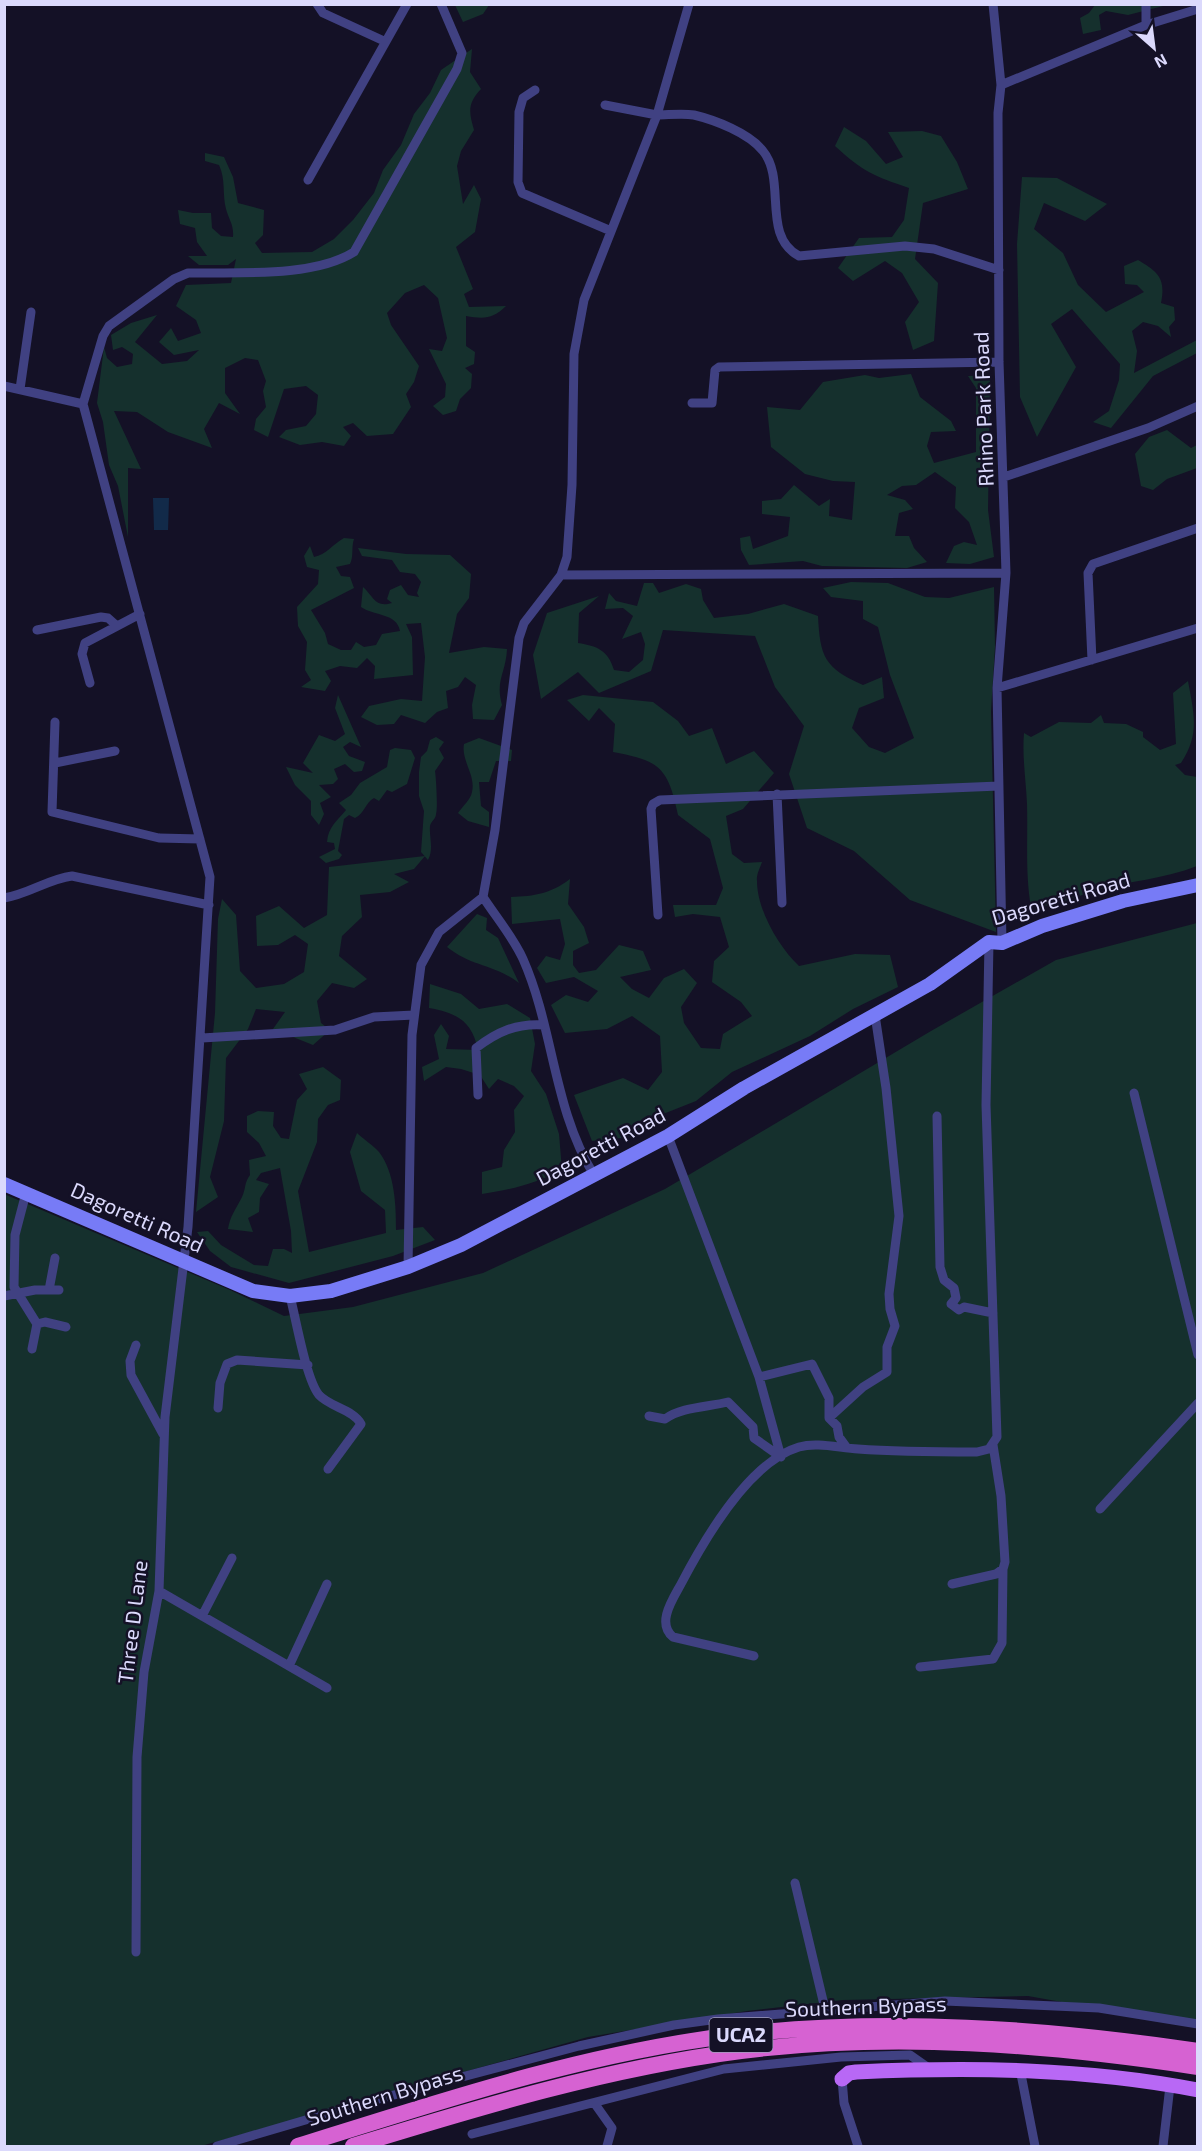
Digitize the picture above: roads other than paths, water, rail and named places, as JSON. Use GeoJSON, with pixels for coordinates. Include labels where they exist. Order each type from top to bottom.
{"type":"FeatureCollection","features":[{"type":"Feature","properties":{"kind":"highway","name":"Southern Bypass"},"geometry":{"type":"LineString","coordinates":[[298,2146],[522,2078],[622,2054],[735,2036],[833,2028],[1025,2029],[1197,2051]]}},
{"type":"Feature","properties":{"kind":"highway","name":"Southern Bypass"},"geometry":{"type":"LineString","coordinates":[[353,2146],[488,2104],[544,2090],[623,2072],[740,2051],[832,2043],[939,2041],[1110,2054],[1197,2067]]}},
{"type":"Feature","properties":{"kind":"main road","name":"Dagoretti Road"},"geometry":{"type":"LineString","coordinates":[[4,1184],[253,1291],[290,1296],[331,1291],[408,1267],[461,1245],[668,1136],[744,1088],[930,984],[995,942],[1113,904],[1197,885]]}},
{"type":"Feature","properties":{"kind":"main road"},"geometry":{"type":"LineString","coordinates":[[843,2079],[849,2073],[930,2069],[1020,2069],[1111,2077],[1197,2090]]}},
{"type":"Feature","properties":{"kind":"street"},"geometry":{"type":"LineString","coordinates":[[317,4],[323,13],[384,41]]}},
{"type":"Feature","properties":{"kind":"street"},"geometry":{"type":"LineString","coordinates":[[308,180],[406,4]]}},
{"type":"Feature","properties":{"kind":"street"},"geometry":{"type":"LineString","coordinates":[[4,386],[83,404],[103,336],[109,326],[174,279],[188,273],[311,267],[342,260],[354,252],[457,69],[462,53],[441,4]]}},
{"type":"Feature","properties":{"kind":"street"},"geometry":{"type":"LineString","coordinates":[[408,1267],[414,1016],[421,965],[428,948],[439,932],[483,897],[495,830],[519,638],[524,623],[561,575],[567,557],[572,484],[573,354],[584,300],[657,115],[689,4]]}},
{"type":"Feature","properties":{"kind":"street","name":"Rhino Park Road"},"geometry":{"type":"LineString","coordinates":[[920,1667],[993,1659],[1002,1642],[1005,1562],[1001,1496],[993,1445],[997,1437],[997,1405],[986,1105],[995,942],[999,786],[997,688],[1006,573],[999,362],[998,113],[1001,85],[993,4]]}},
{"type":"Feature","properties":{"kind":"street"},"geometry":{"type":"LineString","coordinates":[[1146,4],[1146,25]]}},
{"type":"Feature","properties":{"kind":"street"},"geometry":{"type":"LineString","coordinates":[[1001,85],[1146,25],[1197,9]]}},
{"type":"Feature","properties":{"kind":"street"},"geometry":{"type":"LineString","coordinates":[[535,90],[523,98],[519,112],[518,183],[522,193],[611,231]]}},
{"type":"Feature","properties":{"kind":"street"},"geometry":{"type":"LineString","coordinates":[[605,105],[657,115],[693,115],[733,130],[764,151],[774,177],[781,235],[791,252],[799,256],[905,246],[934,249],[999,270]]}},
{"type":"Feature","properties":{"kind":"street"},"geometry":{"type":"LineString","coordinates":[[20,389],[31,312]]}},
{"type":"Feature","properties":{"kind":"street"},"geometry":{"type":"LineString","coordinates":[[692,403],[712,403],[715,370],[719,367],[999,362]]}},
{"type":"Feature","properties":{"kind":"street","name":"Three D Lane"},"geometry":{"type":"LineString","coordinates":[[83,404],[210,877],[202,1038],[188,1227],[164,1436],[159,1591],[144,1671],[137,1757],[136,1952]]}},
{"type":"Feature","properties":{"kind":"street"},"geometry":{"type":"LineString","coordinates":[[1004,477],[1148,428],[1197,406]]}},
{"type":"Feature","properties":{"kind":"street"},"geometry":{"type":"LineString","coordinates":[[1092,660],[1088,573],[1094,564],[1197,528]]}},
{"type":"Feature","properties":{"kind":"street"},"geometry":{"type":"LineString","coordinates":[[561,575],[1006,573]]}},
{"type":"Feature","properties":{"kind":"street"},"geometry":{"type":"LineString","coordinates":[[90,683],[82,648],[89,640],[140,614]]}},
{"type":"Feature","properties":{"kind":"street"},"geometry":{"type":"LineString","coordinates":[[37,630],[101,617],[108,618],[117,626]]}},
{"type":"Feature","properties":{"kind":"street"},"geometry":{"type":"LineString","coordinates":[[997,688],[1197,628]]}},
{"type":"Feature","properties":{"kind":"street"},"geometry":{"type":"LineString","coordinates":[[55,722],[52,812],[159,838],[200,839]]}},
{"type":"Feature","properties":{"kind":"street"},"geometry":{"type":"LineString","coordinates":[[55,763],[115,751]]}},
{"type":"Feature","properties":{"kind":"street"},"geometry":{"type":"LineString","coordinates":[[658,915],[651,809],[653,804],[667,798],[999,786]]}},
{"type":"Feature","properties":{"kind":"street"},"geometry":{"type":"LineString","coordinates":[[777,794],[782,903]]}},
{"type":"Feature","properties":{"kind":"street"},"geometry":{"type":"LineString","coordinates":[[4,898],[23,895],[56,878],[72,876],[209,905]]}},
{"type":"Feature","properties":{"kind":"street"},"geometry":{"type":"LineString","coordinates":[[483,897],[522,957],[544,1025],[562,1101],[578,1149],[594,1175]]}},
{"type":"Feature","properties":{"kind":"street"},"geometry":{"type":"LineString","coordinates":[[829,1418],[863,1387],[887,1372],[887,1347],[895,1326],[889,1294],[899,1216],[886,1088],[874,1015]]}},
{"type":"Feature","properties":{"kind":"street"},"geometry":{"type":"LineString","coordinates":[[202,1038],[335,1030],[374,1017],[414,1016]]}},
{"type":"Feature","properties":{"kind":"street"},"geometry":{"type":"LineString","coordinates":[[478,1095],[476,1048],[495,1033],[525,1023],[544,1025]]}},
{"type":"Feature","properties":{"kind":"street"},"geometry":{"type":"LineString","coordinates":[[1134,1093],[1197,1355]]}},
{"type":"Feature","properties":{"kind":"street"},"geometry":{"type":"LineString","coordinates":[[937,1116],[940,1267],[944,1280],[954,1288],[956,1298],[951,1304],[959,1310],[964,1307],[993,1313]]}},
{"type":"Feature","properties":{"kind":"street"},"geometry":{"type":"LineString","coordinates":[[668,1136],[759,1377],[781,1457]]}},
{"type":"Feature","properties":{"kind":"street"},"geometry":{"type":"LineString","coordinates":[[26,1193],[15,1235],[14,1287],[37,1324],[32,1348]]}},
{"type":"Feature","properties":{"kind":"street"},"geometry":{"type":"LineString","coordinates":[[49,1290],[55,1258]]}},
{"type":"Feature","properties":{"kind":"street"},"geometry":{"type":"LineString","coordinates":[[4,1296],[59,1290]]}},
{"type":"Feature","properties":{"kind":"street"},"geometry":{"type":"LineString","coordinates":[[290,1296],[308,1365],[320,1396],[356,1417],[361,1424],[328,1469]]}},
{"type":"Feature","properties":{"kind":"street"},"geometry":{"type":"LineString","coordinates":[[37,1324],[45,1322],[66,1327]]}},
{"type":"Feature","properties":{"kind":"street"},"geometry":{"type":"LineString","coordinates":[[136,1345],[130,1361],[131,1375],[164,1436]]}},
{"type":"Feature","properties":{"kind":"street"},"geometry":{"type":"LineString","coordinates":[[218,1408],[220,1383],[227,1364],[245,1361],[308,1365]]}},
{"type":"Feature","properties":{"kind":"street"},"geometry":{"type":"LineString","coordinates":[[759,1377],[812,1364],[829,1398],[829,1418],[837,1426],[838,1437],[847,1448]]}},
{"type":"Feature","properties":{"kind":"street"},"geometry":{"type":"LineString","coordinates":[[650,1416],[665,1419],[676,1410],[698,1409],[728,1402],[753,1427],[754,1438],[781,1457]]}},
{"type":"Feature","properties":{"kind":"street"},"geometry":{"type":"LineString","coordinates":[[1100,1509],[1197,1402]]}},
{"type":"Feature","properties":{"kind":"street"},"geometry":{"type":"LineString","coordinates":[[754,1656],[673,1637],[667,1632],[665,1625],[668,1609],[711,1533],[761,1469],[801,1446],[977,1452],[993,1445]]}},
{"type":"Feature","properties":{"kind":"street"},"geometry":{"type":"LineString","coordinates":[[202,1616],[232,1558]]}},
{"type":"Feature","properties":{"kind":"street"},"geometry":{"type":"LineString","coordinates":[[952,1584],[996,1574],[1003,1569]]}},
{"type":"Feature","properties":{"kind":"street"},"geometry":{"type":"LineString","coordinates":[[289,1666],[327,1584]]}},
{"type":"Feature","properties":{"kind":"street"},"geometry":{"type":"LineString","coordinates":[[159,1591],[327,1688]]}},
{"type":"Feature","properties":{"kind":"street"},"geometry":{"type":"LineString","coordinates":[[795,1882],[825,2009]]}},
{"type":"Feature","properties":{"kind":"street"},"geometry":{"type":"LineString","coordinates":[[217,2146],[360,2104],[579,2046],[674,2025],[825,2009],[945,2001],[1032,2003],[1098,2008],[1197,2024]]}},
{"type":"Feature","properties":{"kind":"street"},"geometry":{"type":"LineString","coordinates":[[472,2134],[724,2069],[841,2057],[910,2055],[930,2069]]}},
{"type":"Feature","properties":{"kind":"street"},"geometry":{"type":"LineString","coordinates":[[1020,2069],[1035,2146]]}},
{"type":"Feature","properties":{"kind":"street"},"geometry":{"type":"LineString","coordinates":[[843,2079],[844,2103],[858,2146]]}},
{"type":"Feature","properties":{"kind":"street"},"geometry":{"type":"LineString","coordinates":[[1162,2146],[1170,2086]]}},
{"type":"Feature","properties":{"kind":"street"},"geometry":{"type":"LineString","coordinates":[[595,2104],[612,2128],[607,2146]]}},
{"type":"Feature","properties":{"kind":"water"},"geometry":{"type":"Polygon","coordinates":[[[153,498],[169,498],[168,530],[154,530],[153,498]]]}}]}
